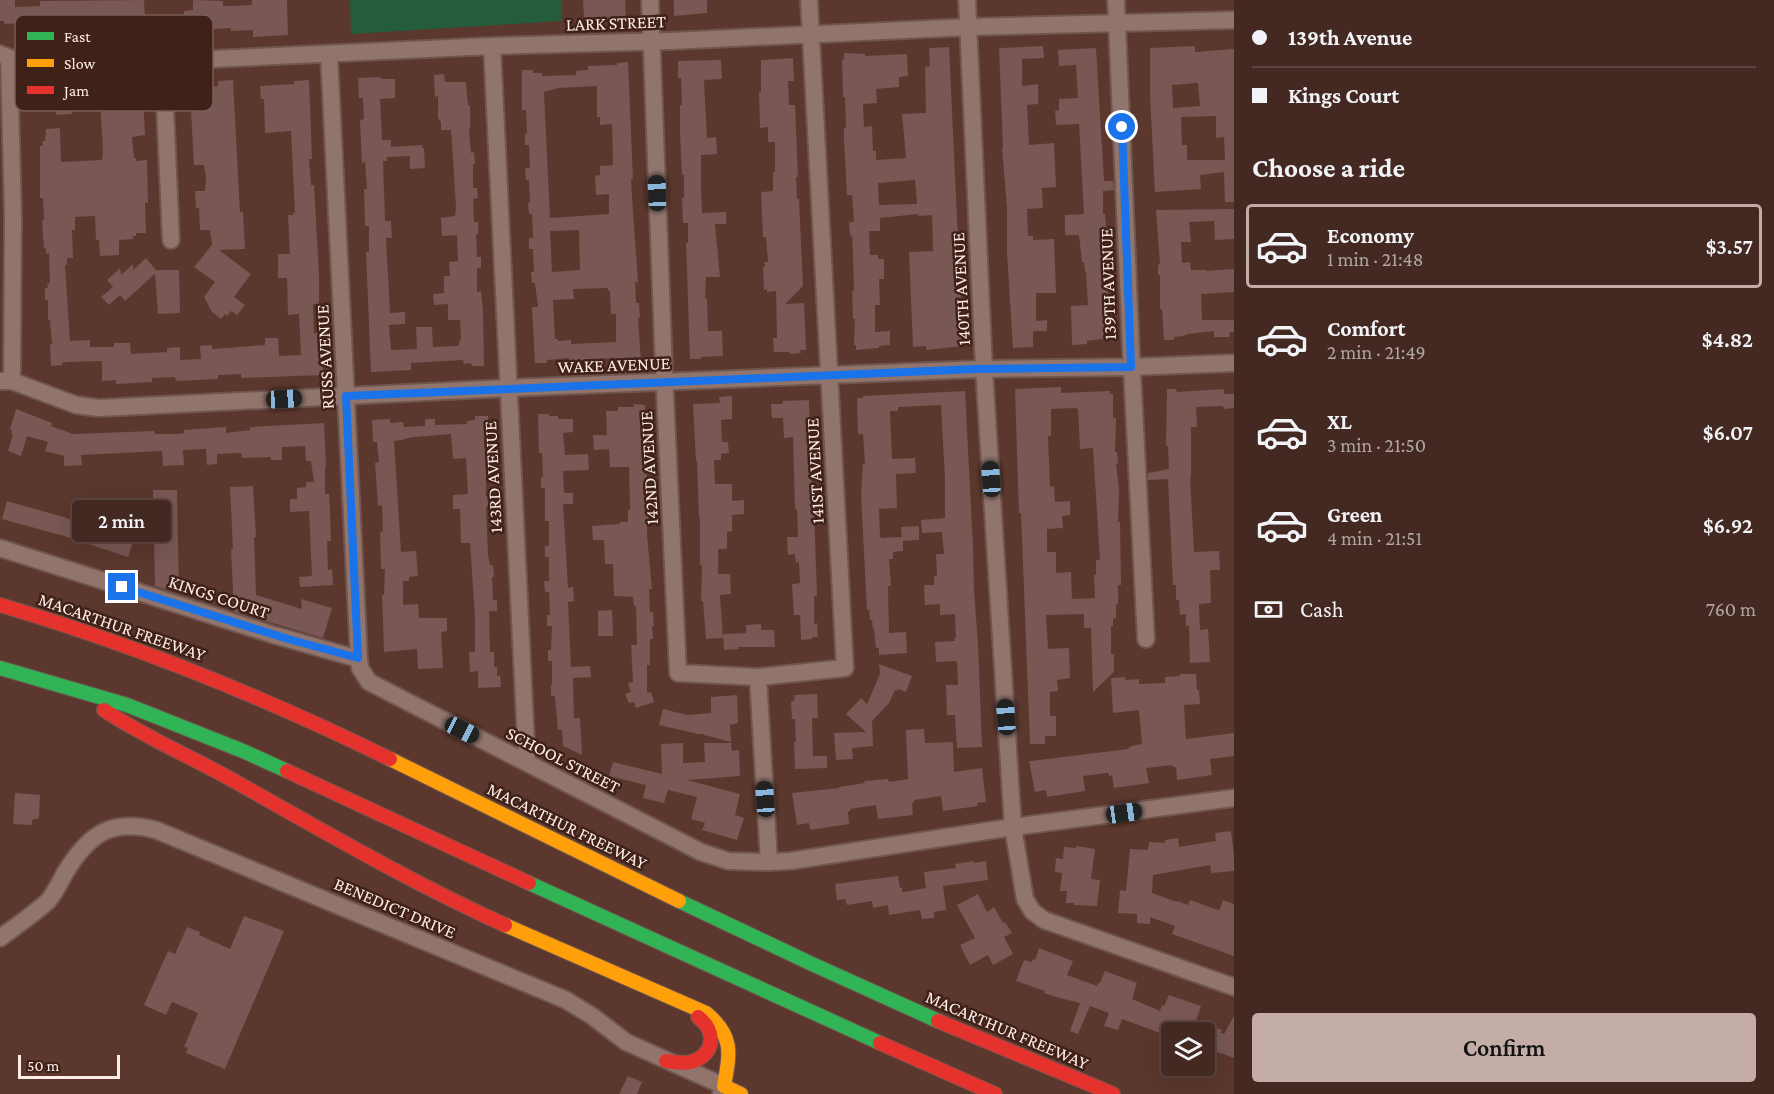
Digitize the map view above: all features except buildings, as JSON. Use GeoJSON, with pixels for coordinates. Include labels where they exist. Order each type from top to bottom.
{"type":"FeatureCollection","features":[{"type":"Feature","properties":{"kind":"main road","name":"MACARTHUR FREEWAY"},"geometry":{"type":"LineString","coordinates":[[0,605],[149,653],[265,699],[786,952],[997,1047],[1113,1094]]}},
{"type":"Feature","properties":{"kind":"main road"},"geometry":{"type":"LineString","coordinates":[[0,668],[127,705],[254,756],[768,993],[995,1094]]}},
{"type":"Feature","properties":{"kind":"main road"},"geometry":{"type":"LineString","coordinates":[[78,691],[125,724],[200,762],[421,885],[491,919],[706,1013],[723,1031],[727,1042],[728,1055],[722,1090]]}},
{"type":"Feature","properties":{"kind":"main road"},"geometry":{"type":"LineString","coordinates":[[636,983],[703,1020],[709,1026],[712,1036],[711,1044],[704,1055],[691,1062],[666,1061]]}},
{"type":"Feature","properties":{"kind":"main road","name":"BENEDICT DRIVE"},"geometry":{"type":"LineString","coordinates":[[722,1090],[741,1094]]}},
{"type":"Feature","properties":{"kind":"street","name":"142ND AVENUE"},"geometry":{"type":"LineString","coordinates":[[650,0],[664,382],[678,673],[758,677]]}},
{"type":"Feature","properties":{"kind":"street","name":"141ST AVENUE"},"geometry":{"type":"LineString","coordinates":[[758,677],[845,668],[809,0]]}},
{"type":"Feature","properties":{"kind":"street","name":"140TH AVENUE"},"geometry":{"type":"LineString","coordinates":[[967,0],[984,369],[1013,827],[1025,898],[1032,910],[1044,920],[1234,987]]}},
{"type":"Feature","properties":{"kind":"street","name":"139TH AVENUE"},"geometry":{"type":"LineString","coordinates":[[1116,0],[1131,367],[1146,639]]}},
{"type":"Feature","properties":{"kind":"street","name":"LARK STREET"},"geometry":{"type":"LineString","coordinates":[[213,59],[969,27],[1234,20]]}},
{"type":"Feature","properties":{"kind":"street","name":"143RD AVENUE"},"geometry":{"type":"LineString","coordinates":[[492,46],[526,763]]}},
{"type":"Feature","properties":{"kind":"street","name":"RUSS AVENUE"},"geometry":{"type":"LineString","coordinates":[[329,54],[358,658]]}},
{"type":"Feature","properties":{"kind":"street"},"geometry":{"type":"LineString","coordinates":[[5,56],[6,381]]}},
{"type":"Feature","properties":{"kind":"street"},"geometry":{"type":"LineString","coordinates":[[165,111],[171,240]]}},
{"type":"Feature","properties":{"kind":"street","name":"WAKE AVENUE"},"geometry":{"type":"LineString","coordinates":[[6,381],[76,405],[99,408],[508,388],[984,369],[1234,363]]}},
{"type":"Feature","properties":{"kind":"street","name":"KINGS COURT"},"geometry":{"type":"LineString","coordinates":[[0,548],[274,635],[358,658]]}},
{"type":"Feature","properties":{"kind":"street","name":"SCHOOL STREET"},"geometry":{"type":"LineString","coordinates":[[358,658],[363,675],[377,687],[701,852],[728,861],[790,861],[1013,827]]}},
{"type":"Feature","properties":{"kind":"street"},"geometry":{"type":"LineString","coordinates":[[758,677],[769,862]]}},
{"type":"Feature","properties":{"kind":"street"},"geometry":{"type":"LineString","coordinates":[[1013,827],[1234,798]]}},
{"type":"Feature","properties":{"kind":"street","name":"BENEDICT DRIVE"},"geometry":{"type":"LineString","coordinates":[[0,938],[49,899],[78,852],[89,841],[108,830],[128,825],[156,830],[566,1000],[592,1016],[626,1042],[722,1090]]}},
{"type":"Feature","properties":{"kind":"green space"},"geometry":{"type":"Polygon","coordinates":[[[350,0],[562,0],[562,21],[351,34],[350,0]]]}},
{"type":"Feature","properties":{"kind":"traffic: fast"},"geometry":{"type":"LineString","coordinates":[[0,668],[127,705],[287,771]]}},
{"type":"Feature","properties":{"kind":"traffic: fast"},"geometry":{"type":"LineString","coordinates":[[529,883],[880,1043]]}},
{"type":"Feature","properties":{"kind":"traffic: fast"},"geometry":{"type":"LineString","coordinates":[[679,901],[938,1021]]}},
{"type":"Feature","properties":{"kind":"traffic: slow"},"geometry":{"type":"LineString","coordinates":[[390,759],[679,901]]}},
{"type":"Feature","properties":{"kind":"traffic: slow"},"geometry":{"type":"LineString","coordinates":[[505,925],[706,1013],[721,1029],[728,1046],[724,1086]]}},
{"type":"Feature","properties":{"kind":"traffic: slow"},"geometry":{"type":"LineString","coordinates":[[724,1086],[741,1094]]}},
{"type":"Feature","properties":{"kind":"traffic: jam"},"geometry":{"type":"LineString","coordinates":[[0,605],[150,655],[295,714],[390,759]]}},
{"type":"Feature","properties":{"kind":"traffic: jam"},"geometry":{"type":"LineString","coordinates":[[104,710],[136,730],[402,874],[505,925]]}},
{"type":"Feature","properties":{"kind":"traffic: jam"},"geometry":{"type":"LineString","coordinates":[[287,771],[529,883]]}},
{"type":"Feature","properties":{"kind":"traffic: jam"},"geometry":{"type":"LineString","coordinates":[[666,1061],[688,1063],[705,1054],[711,1042],[710,1036],[708,1029],[698,1017]]}},
{"type":"Feature","properties":{"kind":"traffic: jam"},"geometry":{"type":"LineString","coordinates":[[938,1021],[1113,1094]]}},
{"type":"Feature","properties":{"kind":"traffic: jam"},"geometry":{"type":"LineString","coordinates":[[880,1043],[995,1094]]}},
{"type":"Feature","properties":{"kind":"route"},"geometry":{"type":"LineString","coordinates":[[122,587],[288,639],[358,658],[346,396],[976,369],[1131,367],[1122,127]]}}]}
